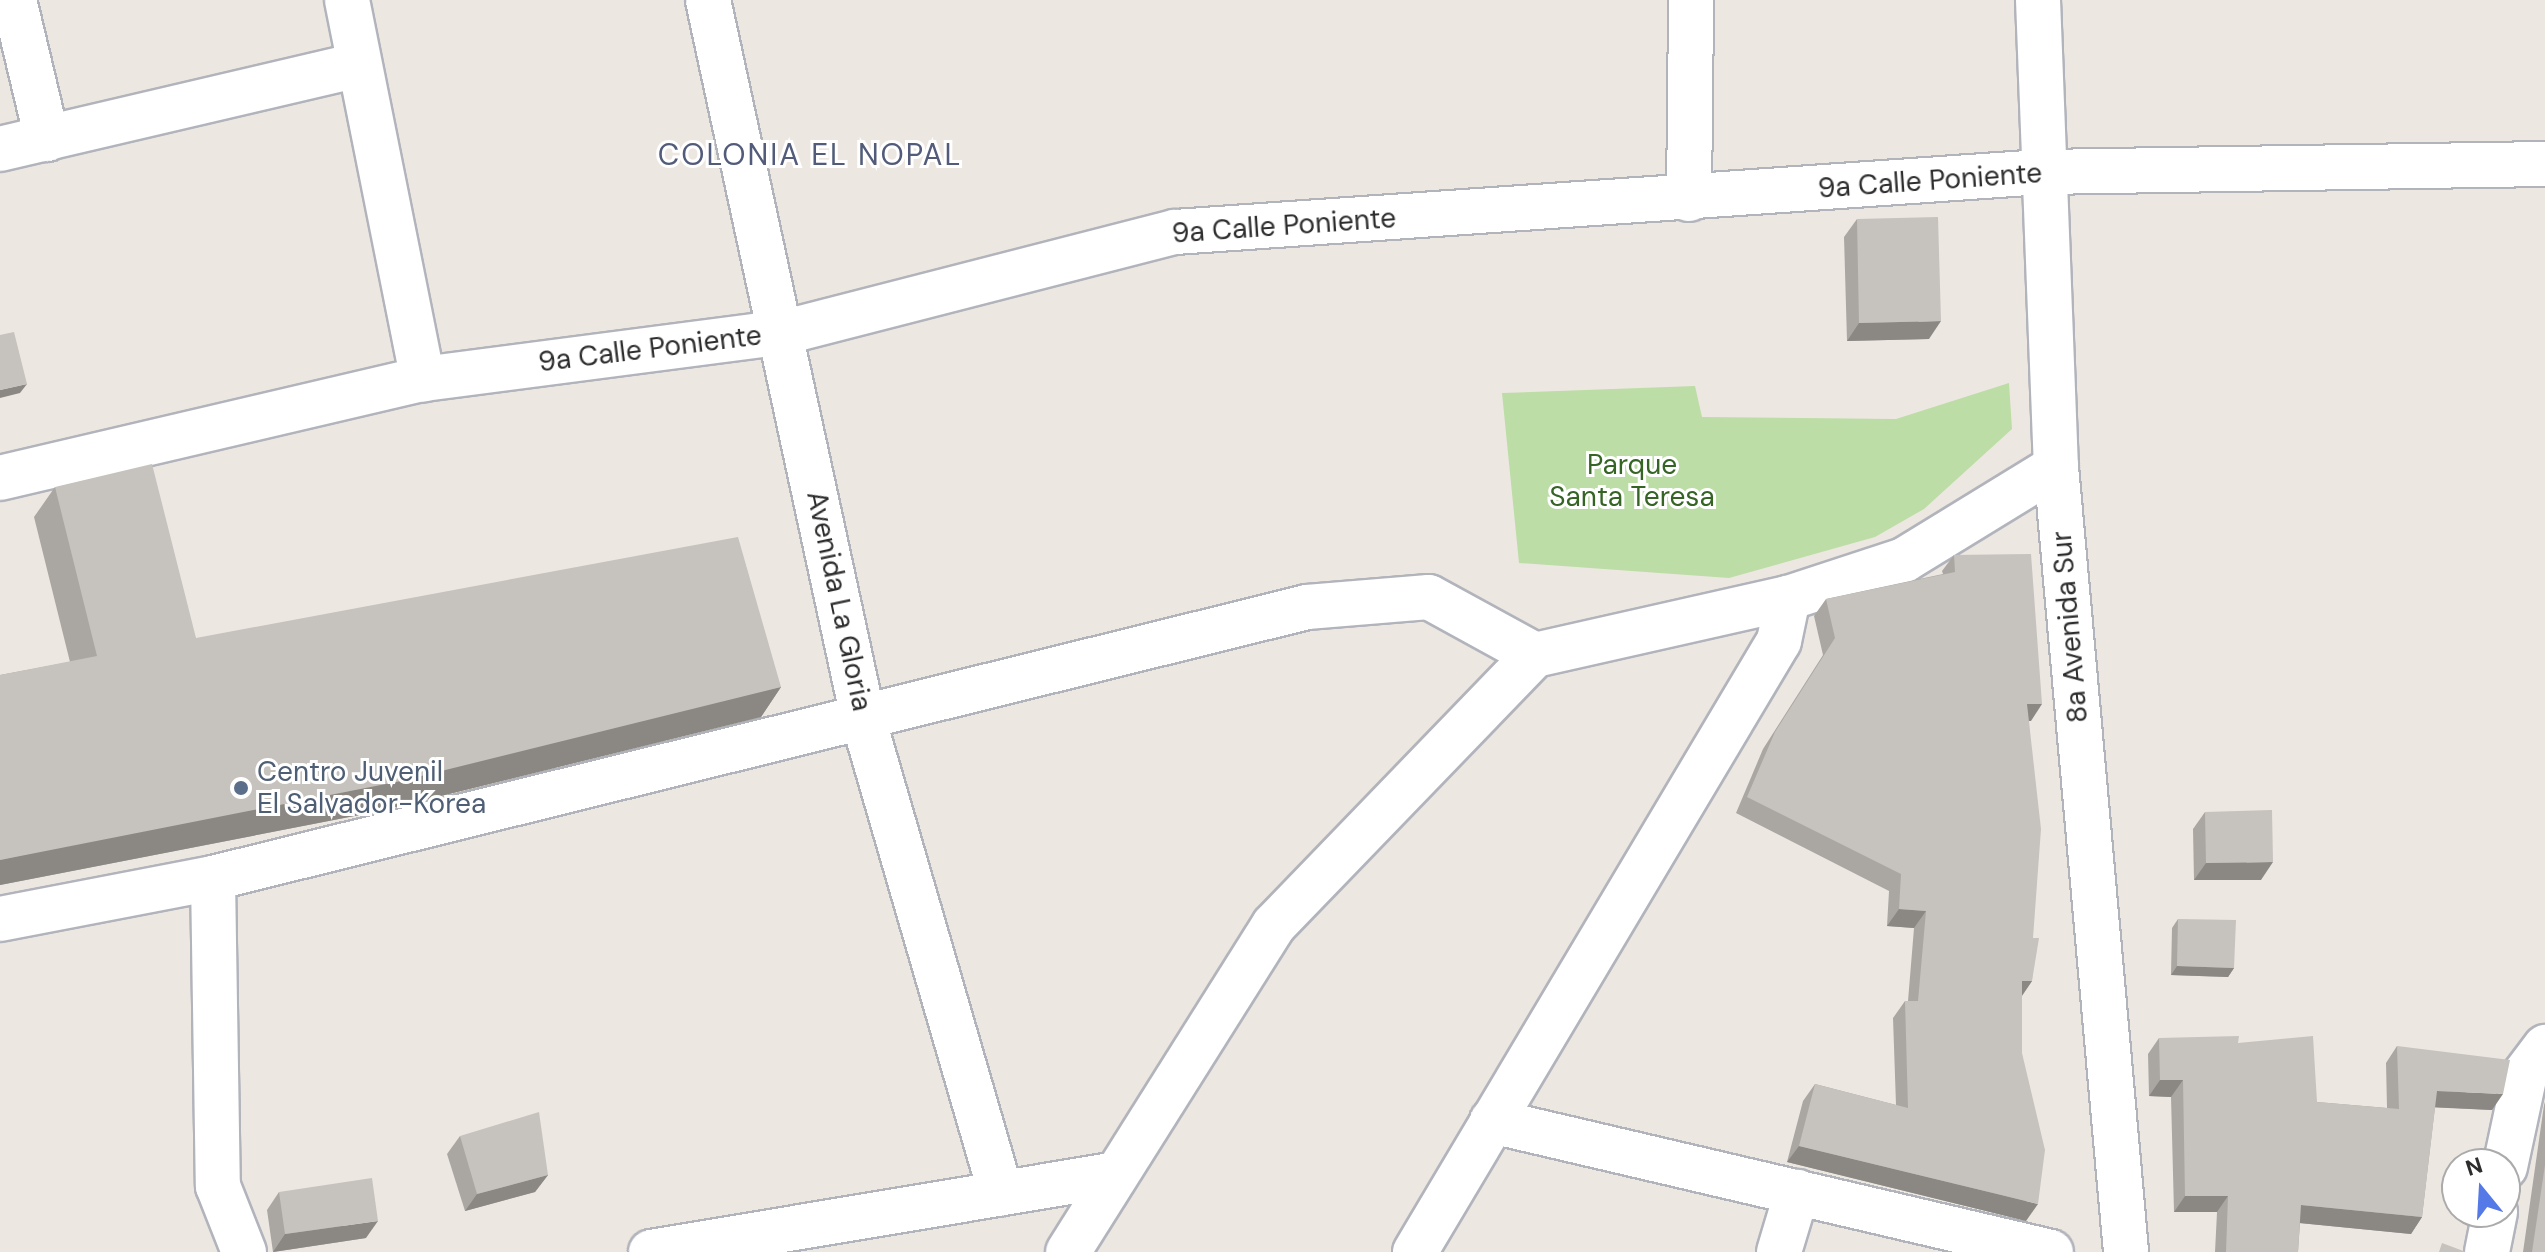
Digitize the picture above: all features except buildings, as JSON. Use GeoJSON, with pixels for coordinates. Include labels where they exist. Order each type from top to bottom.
{"type":"FeatureCollection","features":[{"type":"Feature","properties":{"kind":"street"},"geometry":{"type":"LineString","coordinates":[[14,0],[47,139]]}},
{"type":"Feature","properties":{"kind":"street"},"geometry":{"type":"LineString","coordinates":[[347,0],[423,379]]}},
{"type":"Feature","properties":{"kind":"street","name":"Avenida La Gloria"},"geometry":{"type":"LineString","coordinates":[[708,0],[785,332],[864,722],[1001,1194]]}},
{"type":"Feature","properties":{"kind":"street"},"geometry":{"type":"LineString","coordinates":[[1689,199],[1691,0]]}},
{"type":"Feature","properties":{"kind":"street","name":"8a Avenida Sur"},"geometry":{"type":"LineString","coordinates":[[2038,0],[2042,172],[2056,467],[2126,1252]]}},
{"type":"Feature","properties":{"kind":"street"},"geometry":{"type":"LineString","coordinates":[[0,149],[359,65]]}},
{"type":"Feature","properties":{"kind":"street","name":"9a Calle Poniente"},"geometry":{"type":"LineString","coordinates":[[0,478],[423,379],[785,332],[1175,232],[1689,199],[2042,172],[2545,164]]}},
{"type":"Feature","properties":{"kind":"street"},"geometry":{"type":"LineString","coordinates":[[1068,1252],[1274,925],[1535,655],[1788,598],[1904,560],[2056,467]]}},
{"type":"Feature","properties":{"kind":"street"},"geometry":{"type":"LineString","coordinates":[[0,919],[213,878],[864,722],[1307,607],[1429,597],[1535,655]]}},
{"type":"Feature","properties":{"kind":"street"},"geometry":{"type":"LineString","coordinates":[[1415,1252],[1779,641],[1788,598]]}},
{"type":"Feature","properties":{"kind":"street"},"geometry":{"type":"LineString","coordinates":[[213,878],[218,1186],[244,1252]]}},
{"type":"Feature","properties":{"kind":"street"},"geometry":{"type":"LineString","coordinates":[[2509,1148],[2525,1074],[2545,1047]]}},
{"type":"Feature","properties":{"kind":"street"},"geometry":{"type":"LineString","coordinates":[[1492,1121],[2051,1252]]}},
{"type":"Feature","properties":{"kind":"street"},"geometry":{"type":"LineString","coordinates":[[651,1252],[1116,1174]]}},
{"type":"Feature","properties":{"kind":"street"},"geometry":{"type":"LineString","coordinates":[[1779,1252],[1797,1192]]}},
{"type":"Feature","properties":{"kind":"street"},"geometry":{"type":"LineString","coordinates":[[2487,1252],[2492,1228]]}},
{"type":"Feature","properties":{"kind":"green space","name":"Parque Santa Teresa"},"geometry":{"type":"Polygon","coordinates":[[[2009,383],[2012,429],[1924,509],[1875,537],[1729,578],[1519,563],[1502,393],[1695,386],[1702,417],[1896,419],[2009,383]]]}},
{"type":"Feature","properties":{"kind":"place","name":"Centro Juvenil El Salvador-Korea"},"geometry":{"type":"Point","coordinates":[241,788]}},
{"type":"Feature","properties":{"kind":"district","name":"COLONIA EL NOPAL"},"geometry":{"type":"Point","coordinates":[810,155]}}]}
